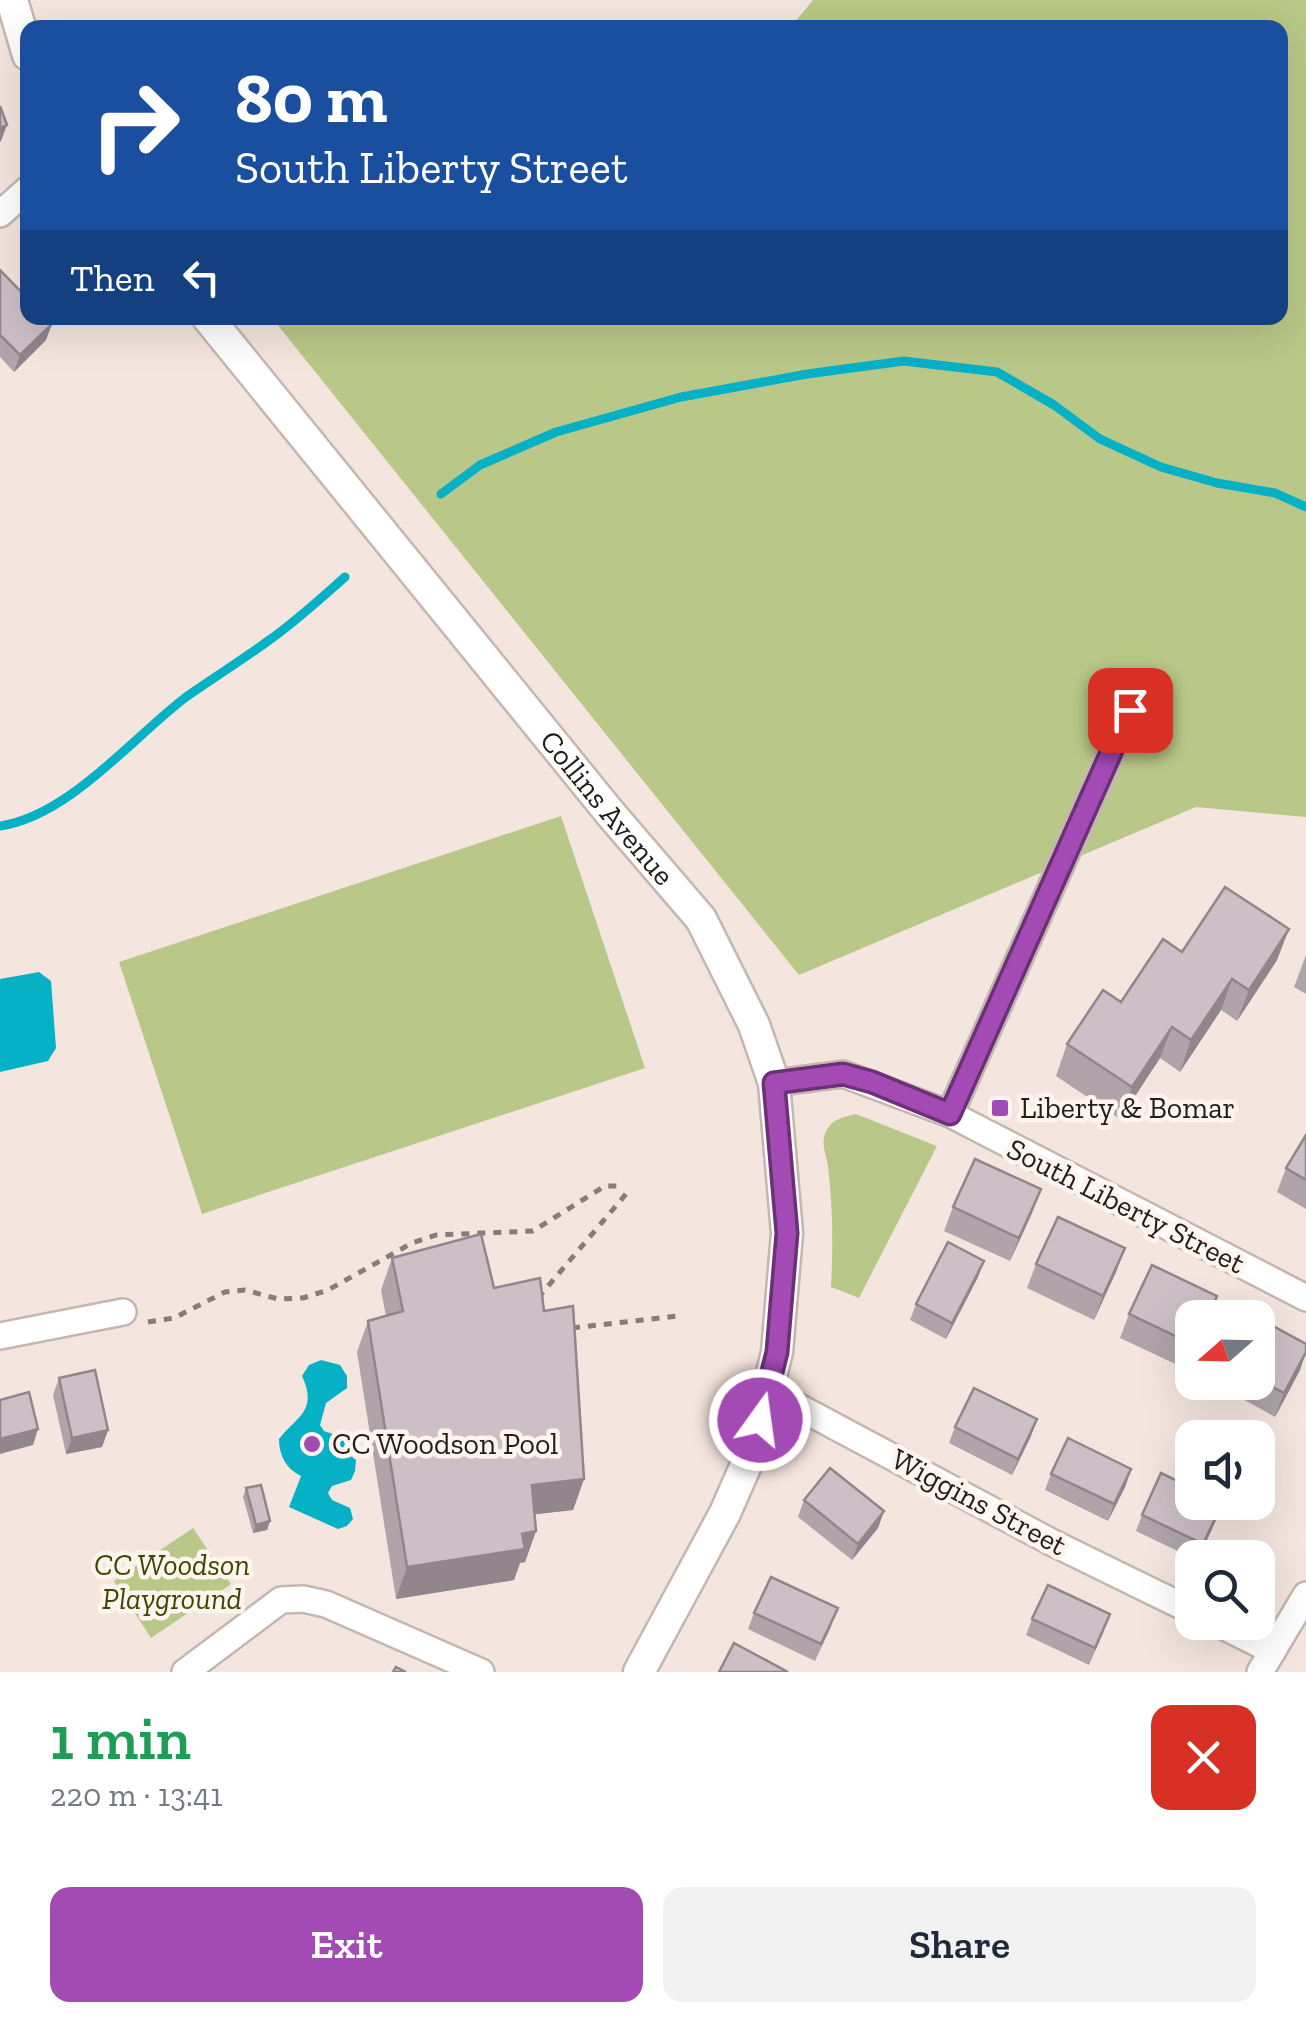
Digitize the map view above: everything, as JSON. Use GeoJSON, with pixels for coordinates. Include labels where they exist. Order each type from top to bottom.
{"type":"FeatureCollection","features":[{"type":"Feature","properties":{"kind":"street"},"geometry":{"type":"LineString","coordinates":[[12,0],[20,28]]}},
{"type":"Feature","properties":{"kind":"street"},"geometry":{"type":"LineString","coordinates":[[0,214],[20,196]]}},
{"type":"Feature","properties":{"kind":"street","name":"Collins Avenue"},"geometry":{"type":"LineString","coordinates":[[214,325],[610,813],[701,919],[754,1024],[774,1083],[787,1233],[777,1352],[753,1450],[725,1513],[639,1672]]}},
{"type":"Feature","properties":{"kind":"street"},"geometry":{"type":"LineString","coordinates":[[950,1114],[1130,710]]}},
{"type":"Feature","properties":{"kind":"street","name":"South Liberty Street"},"geometry":{"type":"LineString","coordinates":[[774,1083],[843,1074],[872,1082],[950,1114],[1306,1298]]}},
{"type":"Feature","properties":{"kind":"street"},"geometry":{"type":"LineString","coordinates":[[0,1336],[123,1312]]}},
{"type":"Feature","properties":{"kind":"street","name":"Wiggins Street"},"geometry":{"type":"LineString","coordinates":[[767,1390],[1175,1604]]}},
{"type":"Feature","properties":{"kind":"street"},"geometry":{"type":"LineString","coordinates":[[1239,1640],[1267,1661],[1306,1595]]}},
{"type":"Feature","properties":{"kind":"street"},"geometry":{"type":"LineString","coordinates":[[186,1672],[281,1600],[304,1598],[480,1672]]}},
{"type":"Feature","properties":{"kind":"path"},"geometry":{"type":"LineString","coordinates":[[123,1312],[130,1325],[174,1318],[225,1292],[245,1290],[278,1299],[304,1298],[328,1290],[436,1234],[533,1231],[605,1186],[617,1186]]}},
{"type":"Feature","properties":{"kind":"path"},"geometry":{"type":"LineString","coordinates":[[529,1309],[626,1194]]}},
{"type":"Feature","properties":{"kind":"path"},"geometry":{"type":"LineString","coordinates":[[570,1328],[678,1316]]}},
{"type":"Feature","properties":{"kind":"green space"},"geometry":{"type":"Polygon","coordinates":[[[813,0],[1306,0],[1306,817],[1196,807],[799,975],[278,325],[1288,325],[1288,20],[797,20],[813,0]]]}},
{"type":"Feature","properties":{"kind":"green space"},"geometry":{"type":"Polygon","coordinates":[[[561,816],[645,1068],[202,1214],[119,962],[561,816]]]}},
{"type":"Feature","properties":{"kind":"green space"},"geometry":{"type":"Polygon","coordinates":[[[856,1114],[937,1146],[859,1298],[831,1287],[832,1212],[824,1142],[833,1122],[856,1114]]]}},
{"type":"Feature","properties":{"kind":"green space","name":"CC Woodson Playground"},"geometry":{"type":"Polygon","coordinates":[[[193,1528],[231,1584],[151,1638],[114,1581],[193,1528]]]}},
{"type":"Feature","properties":{"kind":"water"},"geometry":{"type":"Polygon","coordinates":[[[39,972],[51,981],[56,1048],[48,1061],[0,1072],[0,979],[39,972]]]}},
{"type":"Feature","properties":{"kind":"water","name":"CC Woodson Pool"},"geometry":{"type":"Polygon","coordinates":[[[321,1360],[340,1365],[347,1376],[347,1388],[326,1403],[320,1425],[324,1431],[347,1439],[343,1450],[356,1460],[351,1480],[332,1486],[328,1493],[332,1500],[350,1508],[353,1519],[338,1529],[289,1507],[301,1476],[287,1465],[279,1445],[279,1439],[306,1405],[308,1397],[302,1376],[309,1365],[321,1360]]]}},
{"type":"Feature","properties":{"kind":"building"},"geometry":{"type":"Polygon","coordinates":[[[0,106],[7,125],[0,128],[0,106]]]}},
{"type":"Feature","properties":{"kind":"building"},"geometry":{"type":"Polygon","coordinates":[[[0,270],[20,291],[20,325],[51,325],[20,355],[0,335],[0,270]]]}},
{"type":"Feature","properties":{"kind":"building"},"geometry":{"type":"Polygon","coordinates":[[[1225,887],[1289,929],[1249,990],[1232,979],[1191,1040],[1172,1027],[1132,1087],[1067,1044],[1103,990],[1121,1002],[1163,939],[1182,952],[1225,887]]]}},
{"type":"Feature","properties":{"kind":"building"},"geometry":{"type":"Polygon","coordinates":[[[1306,1135],[1306,1180],[1286,1168],[1306,1135]]]}},
{"type":"Feature","properties":{"kind":"building"},"geometry":{"type":"Polygon","coordinates":[[[975,1159],[1041,1189],[1019,1238],[953,1207],[975,1159]]]}},
{"type":"Feature","properties":{"kind":"building"},"geometry":{"type":"Polygon","coordinates":[[[1058,1217],[1125,1248],[1103,1296],[1036,1264],[1058,1217]]]}},
{"type":"Feature","properties":{"kind":"building"},"geometry":{"type":"Polygon","coordinates":[[[481,1234],[494,1288],[540,1278],[544,1311],[573,1306],[584,1479],[532,1485],[536,1531],[522,1534],[525,1549],[407,1567],[368,1321],[403,1311],[392,1258],[481,1234]]]}},
{"type":"Feature","properties":{"kind":"building"},"geometry":{"type":"Polygon","coordinates":[[[948,1242],[984,1261],[952,1323],[916,1304],[948,1242]]]}},
{"type":"Feature","properties":{"kind":"building"},"geometry":{"type":"Polygon","coordinates":[[[1152,1265],[1217,1296],[1215,1300],[1175,1300],[1175,1336],[1129,1314],[1152,1265]]]}},
{"type":"Feature","properties":{"kind":"building"},"geometry":{"type":"Polygon","coordinates":[[[1275,1327],[1306,1344],[1306,1352],[1284,1393],[1275,1388],[1275,1327]]]}},
{"type":"Feature","properties":{"kind":"building"},"geometry":{"type":"Polygon","coordinates":[[[95,1370],[108,1430],[72,1438],[59,1378],[95,1370]]]}},
{"type":"Feature","properties":{"kind":"building"},"geometry":{"type":"Polygon","coordinates":[[[974,1388],[1037,1419],[1018,1459],[955,1427],[974,1388]]]}},
{"type":"Feature","properties":{"kind":"building"},"geometry":{"type":"Polygon","coordinates":[[[29,1392],[38,1429],[0,1439],[0,1400],[29,1392]]]}},
{"type":"Feature","properties":{"kind":"building"},"geometry":{"type":"Polygon","coordinates":[[[1068,1438],[1131,1469],[1114,1504],[1051,1474],[1068,1438]]]}},
{"type":"Feature","properties":{"kind":"building"},"geometry":{"type":"Polygon","coordinates":[[[830,1468],[884,1511],[858,1544],[804,1500],[830,1468]]]}},
{"type":"Feature","properties":{"kind":"building"},"geometry":{"type":"Polygon","coordinates":[[[1161,1473],[1175,1480],[1175,1520],[1214,1520],[1205,1540],[1195,1540],[1142,1515],[1161,1473]]]}},
{"type":"Feature","properties":{"kind":"building"},"geometry":{"type":"Polygon","coordinates":[[[261,1485],[270,1521],[256,1525],[246,1488],[261,1485]]]}},
{"type":"Feature","properties":{"kind":"building"},"geometry":{"type":"Polygon","coordinates":[[[771,1577],[838,1608],[821,1644],[754,1613],[771,1577]]]}},
{"type":"Feature","properties":{"kind":"building"},"geometry":{"type":"Polygon","coordinates":[[[1048,1585],[1110,1614],[1095,1648],[1032,1619],[1048,1585]]]}},
{"type":"Feature","properties":{"kind":"building"},"geometry":{"type":"Polygon","coordinates":[[[734,1643],[788,1672],[719,1672],[734,1643]]]}},
{"type":"Feature","properties":{"kind":"waterway"},"geometry":{"type":"LineString","coordinates":[[441,494],[480,465],[556,432],[681,397],[904,361],[997,372],[1054,405],[1100,439],[1161,467],[1217,483],[1275,493],[1306,507]]}},
{"type":"Feature","properties":{"kind":"waterway"},"geometry":{"type":"LineString","coordinates":[[0,826],[26,819],[75,792],[186,697],[278,634],[345,577]]}},
{"type":"Feature","properties":{"kind":"place","name":"Liberty & Bomar"},"geometry":{"type":"Point","coordinates":[1000,1108]}},
{"type":"Feature","properties":{"kind":"place","name":"CC Woodson Pool"},"geometry":{"type":"Point","coordinates":[312,1444]}},
{"type":"Feature","properties":{"kind":"route"},"geometry":{"type":"LineString","coordinates":[[760,1420],[777,1352],[787,1233],[774,1083],[843,1074],[950,1114],[1130,710]]}}]}
